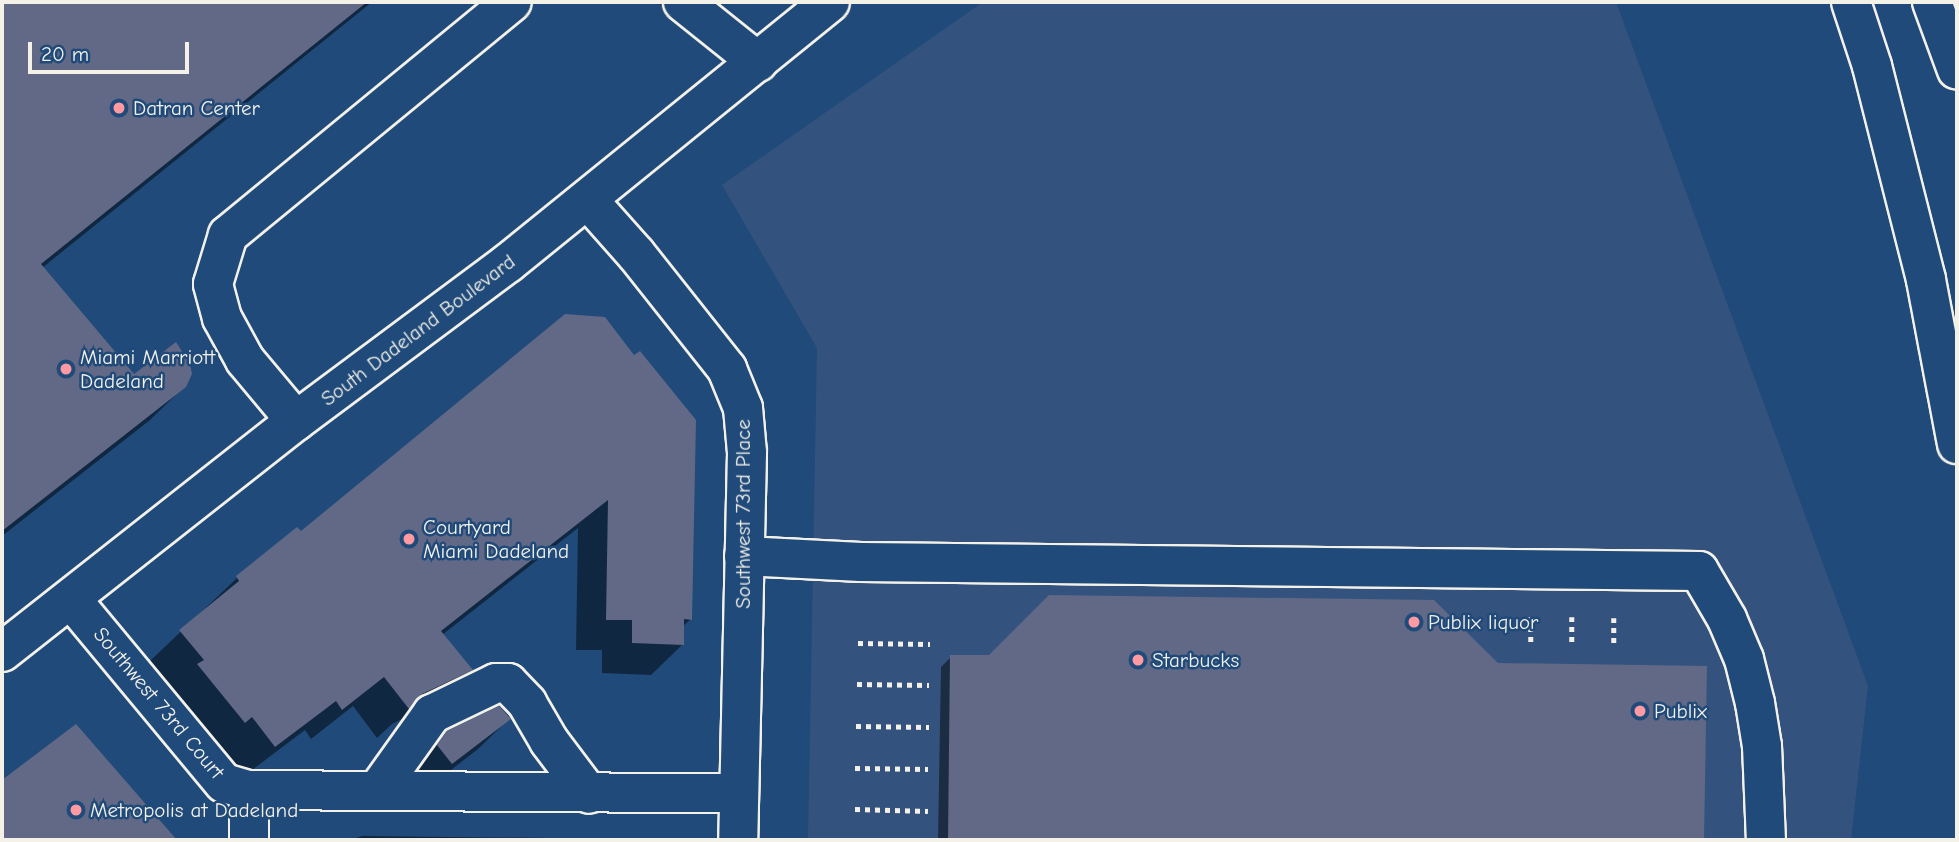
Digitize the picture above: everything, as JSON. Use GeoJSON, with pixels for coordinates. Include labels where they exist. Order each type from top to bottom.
{"type":"FeatureCollection","features":[{"type":"Feature","properties":{"kind":"main road"},"geometry":{"type":"LineString","coordinates":[[296,421],[245,360],[222,318],[213,284],[228,235],[512,2]]}},
{"type":"Feature","properties":{"kind":"main road"},"geometry":{"type":"LineString","coordinates":[[683,2],[758,62]]}},
{"type":"Feature","properties":{"kind":"main road","name":"South Dadeland Boulevard"},"geometry":{"type":"LineString","coordinates":[[2,652],[296,421],[588,200],[830,2]]}},
{"type":"Feature","properties":{"kind":"main road"},"geometry":{"type":"LineString","coordinates":[[1851,2],[1896,157],[1926,280],[1957,444]]}},
{"type":"Feature","properties":{"kind":"main road"},"geometry":{"type":"LineString","coordinates":[[1932,2],[1957,70]]}},
{"type":"Feature","properties":{"kind":"main road","name":"Southwest 73rd Place"},"geometry":{"type":"LineString","coordinates":[[588,200],[636,254],[727,369],[736,387],[747,429],[738,840]]}},
{"type":"Feature","properties":{"kind":"main road"},"geometry":{"type":"LineString","coordinates":[[744,556],[861,562],[1699,571],[1727,619],[1744,659],[1755,703],[1762,747],[1766,840]]}},
{"type":"Feature","properties":{"kind":"main road","name":"Southwest 73rd Court"},"geometry":{"type":"LineString","coordinates":[[71,599],[224,783],[249,790],[249,840]]}},
{"type":"Feature","properties":{"kind":"main road"},"geometry":{"type":"LineString","coordinates":[[377,791],[432,714],[496,683],[508,683],[527,703],[549,741],[589,794]]}},
{"type":"Feature","properties":{"kind":"main road"},"geometry":{"type":"LineString","coordinates":[[249,790],[738,793]]}},
{"type":"Feature","properties":{"kind":"path"},"geometry":{"type":"LineString","coordinates":[[1531,611],[1531,644]]}},
{"type":"Feature","properties":{"kind":"path"},"geometry":{"type":"LineString","coordinates":[[1572,611],[1572,645]]}},
{"type":"Feature","properties":{"kind":"path"},"geometry":{"type":"LineString","coordinates":[[1614,612],[1614,645]]}},
{"type":"Feature","properties":{"kind":"path"},"geometry":{"type":"LineString","coordinates":[[858,643],[930,644]]}},
{"type":"Feature","properties":{"kind":"path"},"geometry":{"type":"LineString","coordinates":[[857,684],[929,685]]}},
{"type":"Feature","properties":{"kind":"path"},"geometry":{"type":"LineString","coordinates":[[856,726],[929,727]]}},
{"type":"Feature","properties":{"kind":"path"},"geometry":{"type":"LineString","coordinates":[[855,768],[928,769]]}},
{"type":"Feature","properties":{"kind":"path"},"geometry":{"type":"LineString","coordinates":[[855,809],[928,811]]}},
{"type":"Feature","properties":{"kind":"shaded area"},"geometry":{"type":"Polygon","coordinates":[[[983,2],[1616,2],[1868,686],[1851,840],[808,840],[817,348],[722,185],[983,2]]]}},
{"type":"Feature","properties":{"kind":"building","name":"Datran Center"},"geometry":{"type":"Polygon","coordinates":[[[2,2],[367,2],[41,264],[134,374],[176,342],[190,364],[192,374],[186,387],[2,531],[2,2]]]}},
{"type":"Feature","properties":{"kind":"building","name":"Courtyard Miami Dadeland"},"geometry":{"type":"Polygon","coordinates":[[[565,314],[605,317],[634,355],[640,351],[696,420],[692,620],[684,619],[684,645],[632,643],[632,620],[606,620],[608,500],[441,631],[473,670],[422,694],[409,709],[384,677],[342,710],[336,701],[275,747],[252,717],[245,723],[197,664],[204,660],[179,630],[239,581],[236,576],[297,527],[301,531],[565,314]]]}},
{"type":"Feature","properties":{"kind":"building"},"geometry":{"type":"Polygon","coordinates":[[[1049,595],[1434,600],[1498,663],[1707,666],[1704,840],[948,840],[950,655],[989,655],[1049,595]]]}},
{"type":"Feature","properties":{"kind":"building"},"geometry":{"type":"Polygon","coordinates":[[[499,706],[511,719],[452,764],[437,745],[447,731],[499,706]]]}},
{"type":"Feature","properties":{"kind":"building","name":"Metropolis at Dadeland"},"geometry":{"type":"Polygon","coordinates":[[[76,724],[177,840],[2,840],[2,780],[76,724]]]}},
{"type":"Feature","properties":{"kind":"place","name":"Datran Center"},"geometry":{"type":"Point","coordinates":[119,108]}},
{"type":"Feature","properties":{"kind":"place","name":"Miami Marriott Dadeland"},"geometry":{"type":"Point","coordinates":[66,369]}},
{"type":"Feature","properties":{"kind":"place","name":"Courtyard Miami Dadeland"},"geometry":{"type":"Point","coordinates":[409,539]}},
{"type":"Feature","properties":{"kind":"place","name":"Publix liquor"},"geometry":{"type":"Point","coordinates":[1414,622]}},
{"type":"Feature","properties":{"kind":"place","name":"Starbucks"},"geometry":{"type":"Point","coordinates":[1138,660]}},
{"type":"Feature","properties":{"kind":"place","name":"Publix"},"geometry":{"type":"Point","coordinates":[1640,711]}},
{"type":"Feature","properties":{"kind":"place","name":"Metropolis at Dadeland"},"geometry":{"type":"Point","coordinates":[76,810]}}]}
